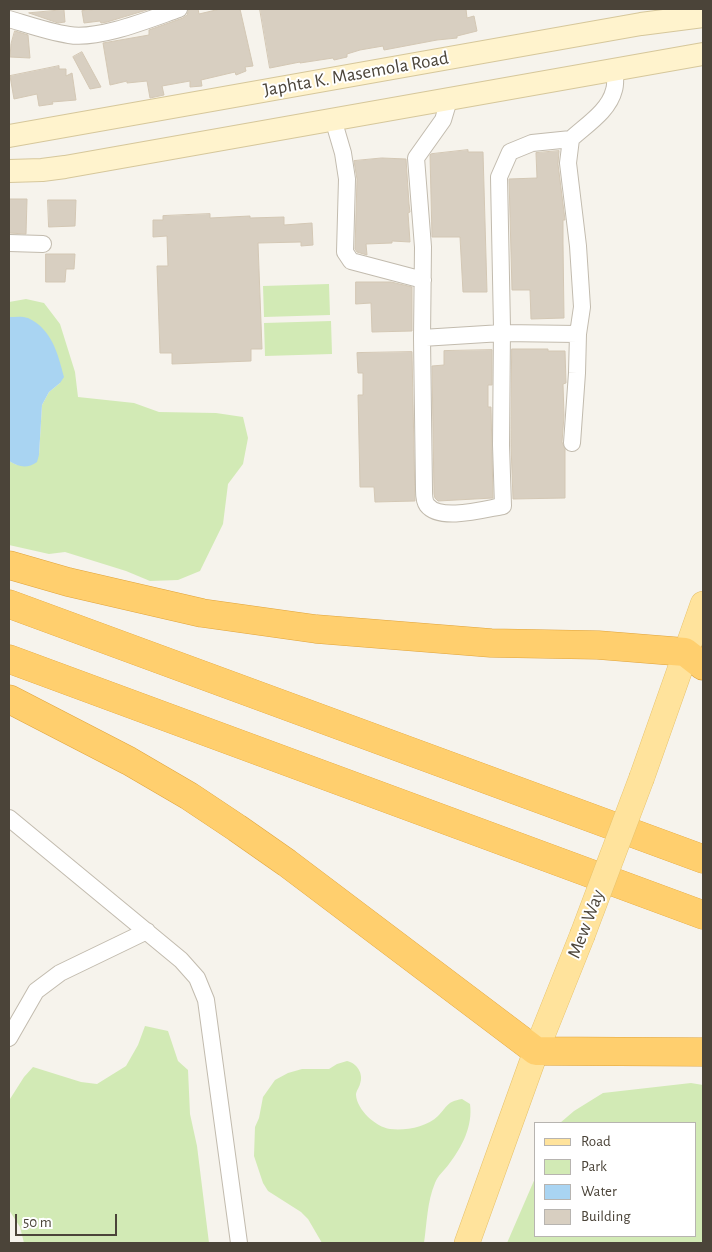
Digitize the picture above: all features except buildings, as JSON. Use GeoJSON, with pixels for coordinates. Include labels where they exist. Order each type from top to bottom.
{"type":"FeatureCollection","features":[{"type":"Feature","properties":{"kind":"highway"},"geometry":{"type":"LineString","coordinates":[[9,565],[68,582],[202,613],[316,630],[491,643],[598,645],[694,659]]}},
{"type":"Feature","properties":{"kind":"highway"},"geometry":{"type":"LineString","coordinates":[[9,604],[703,859]]}},
{"type":"Feature","properties":{"kind":"highway"},"geometry":{"type":"LineString","coordinates":[[9,659],[703,915]]}},
{"type":"Feature","properties":{"kind":"highway"},"geometry":{"type":"LineString","coordinates":[[9,699],[129,761],[237,828],[287,863],[536,1051],[703,1052]]}},
{"type":"Feature","properties":{"kind":"main road","name":"Japhta K. Masemola Road"},"geometry":{"type":"LineString","coordinates":[[9,136],[642,24],[703,16]]}},
{"type":"Feature","properties":{"kind":"main road"},"geometry":{"type":"LineString","coordinates":[[9,171],[65,167],[703,54]]}},
{"type":"Feature","properties":{"kind":"main road","name":"Mew Way"},"geometry":{"type":"LineString","coordinates":[[467,1243],[536,1051],[642,777],[694,659],[703,604]]}},
{"type":"Feature","properties":{"kind":"street"},"geometry":{"type":"LineString","coordinates":[[9,19],[71,36],[111,31],[179,9]]}},
{"type":"Feature","properties":{"kind":"street"},"geometry":{"type":"LineString","coordinates":[[449,100],[443,120],[416,158],[423,247],[424,490],[425,501],[434,511],[461,513],[503,506],[500,445],[502,333],[499,178],[502,169],[510,152],[532,143],[571,139],[606,106],[615,89],[615,70]]}},
{"type":"Feature","properties":{"kind":"street"},"geometry":{"type":"LineString","coordinates":[[334,119],[343,153],[347,179],[345,252],[347,257],[351,261],[423,280]]}},
{"type":"Feature","properties":{"kind":"street"},"geometry":{"type":"LineString","coordinates":[[571,139],[568,163],[581,279],[582,307],[578,334],[572,443]]}},
{"type":"Feature","properties":{"kind":"street"},"geometry":{"type":"LineString","coordinates":[[9,243],[43,244]]}},
{"type":"Feature","properties":{"kind":"street"},"geometry":{"type":"LineString","coordinates":[[422,338],[502,333],[578,334]]}},
{"type":"Feature","properties":{"kind":"street"},"geometry":{"type":"LineString","coordinates":[[9,818],[182,960],[197,978],[206,1000],[239,1243]]}},
{"type":"Feature","properties":{"kind":"street"},"geometry":{"type":"LineString","coordinates":[[9,1038],[36,991],[60,973],[147,931]]}},
{"type":"Feature","properties":{"kind":"green space"},"geometry":{"type":"Polygon","coordinates":[[[329,284],[330,315],[264,317],[263,286],[329,284]]]}},
{"type":"Feature","properties":{"kind":"green space"},"geometry":{"type":"Polygon","coordinates":[[[26,299],[44,303],[60,324],[75,372],[78,397],[134,403],[159,412],[216,413],[243,417],[248,438],[243,464],[228,484],[223,524],[200,571],[178,580],[150,581],[126,571],[65,552],[49,554],[9,545],[9,461],[17,465],[39,455],[42,405],[49,392],[60,383],[21,317],[9,317],[9,302],[26,299]]]}},
{"type":"Feature","properties":{"kind":"green space"},"geometry":{"type":"Polygon","coordinates":[[[331,321],[332,354],[265,356],[264,323],[331,321]]]}},
{"type":"Feature","properties":{"kind":"green space"},"geometry":{"type":"Polygon","coordinates":[[[145,1026],[168,1031],[178,1061],[188,1070],[190,1114],[197,1146],[209,1243],[24,1243],[20,1227],[9,1210],[10,1099],[33,1067],[81,1082],[97,1084],[126,1066],[138,1045],[145,1026]]]}},
{"type":"Feature","properties":{"kind":"green space"},"geometry":{"type":"Polygon","coordinates":[[[347,1061],[354,1064],[361,1076],[360,1085],[356,1092],[357,1101],[368,1117],[385,1128],[409,1129],[433,1120],[453,1102],[462,1099],[470,1104],[470,1120],[466,1136],[432,1190],[424,1243],[322,1243],[308,1219],[301,1212],[268,1191],[263,1183],[254,1156],[255,1127],[259,1118],[263,1097],[275,1080],[288,1073],[302,1069],[329,1069],[347,1061]]]}},
{"type":"Feature","properties":{"kind":"green space"},"geometry":{"type":"Polygon","coordinates":[[[691,1083],[703,1085],[703,1243],[507,1243],[534,1181],[534,1237],[697,1237],[697,1122],[561,1122],[574,1111],[603,1093],[691,1083]]]}},
{"type":"Feature","properties":{"kind":"water"},"geometry":{"type":"Polygon","coordinates":[[[9,317],[28,318],[43,329],[53,343],[64,377],[49,392],[42,405],[39,455],[37,462],[26,466],[16,465],[9,461],[9,317]]]}}]}
